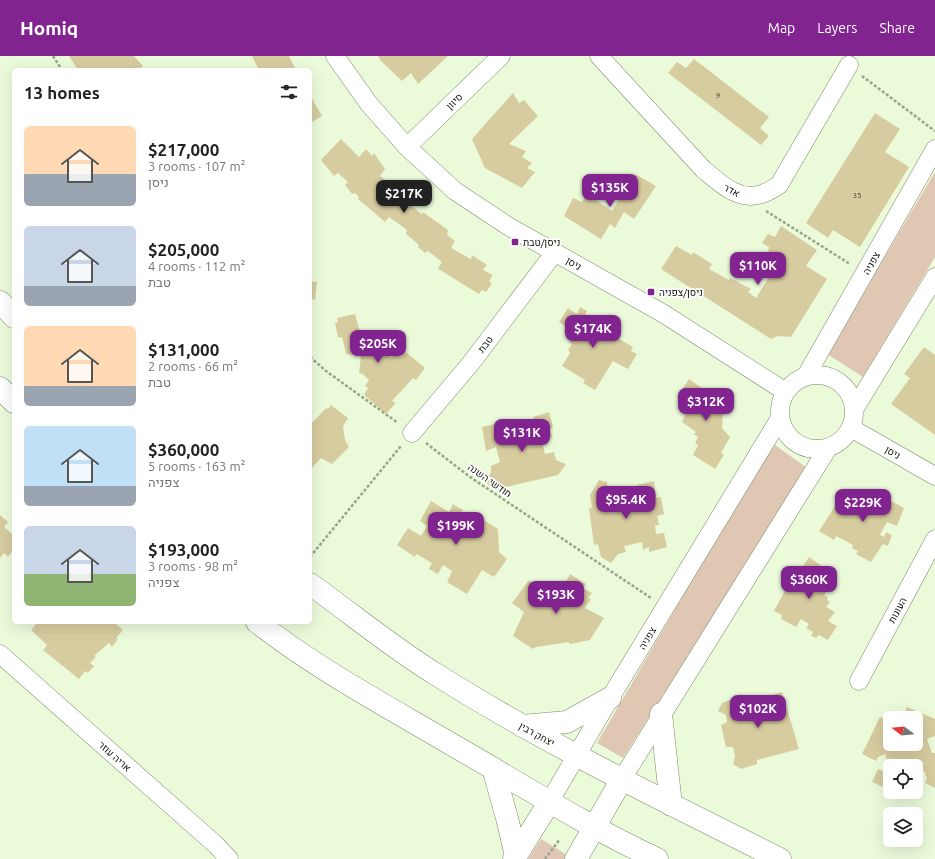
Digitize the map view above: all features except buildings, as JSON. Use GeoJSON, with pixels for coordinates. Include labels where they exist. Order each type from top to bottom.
{"type":"FeatureCollection","features":[{"type":"Feature","properties":{"kind":"main road"},"geometry":{"type":"LineString","coordinates":[[0,302],[12,315]]}},
{"type":"Feature","properties":{"kind":"main road"},"geometry":{"type":"LineString","coordinates":[[0,388],[12,400]]}},
{"type":"Feature","properties":{"kind":"main road","name":"יצחק רבין"},"geometry":{"type":"LineString","coordinates":[[312,585],[436,674],[522,726],[576,756],[671,805],[780,859]]}},
{"type":"Feature","properties":{"kind":"main road"},"geometry":{"type":"LineString","coordinates":[[260,624],[291,649],[493,768],[650,858]]}},
{"type":"Feature","properties":{"kind":"main road"},"geometry":{"type":"LineString","coordinates":[[522,726],[567,722],[610,698]]}},
{"type":"Feature","properties":{"kind":"main road"},"geometry":{"type":"LineString","coordinates":[[661,714],[671,805]]}},
{"type":"Feature","properties":{"kind":"main road"},"geometry":{"type":"LineString","coordinates":[[493,768],[507,818],[515,857]]}},
{"type":"Feature","properties":{"kind":"main road"},"geometry":{"type":"LineString","coordinates":[[576,859],[622,779]]}},
{"type":"Feature","properties":{"kind":"main road","name":"צפניה"},"geometry":{"type":"LineString","coordinates":[[515,857],[550,801]]}},
{"type":"Feature","properties":{"kind":"street","name":"ניסן"},"geometry":{"type":"LineString","coordinates":[[335,56],[369,104],[407,147],[455,191],[508,226],[664,314],[786,392]]}},
{"type":"Feature","properties":{"kind":"street","name":"סיוון"},"geometry":{"type":"LineString","coordinates":[[407,147],[501,56]]}},
{"type":"Feature","properties":{"kind":"street","name":"אדר"},"geometry":{"type":"LineString","coordinates":[[599,56],[703,170],[723,186],[741,196],[762,194],[779,185],[849,66]]}},
{"type":"Feature","properties":{"kind":"street","name":"צפניה"},"geometry":{"type":"LineString","coordinates":[[806,376],[935,149]]}},
{"type":"Feature","properties":{"kind":"street","name":"טבת"},"geometry":{"type":"LineString","coordinates":[[412,433],[471,363],[555,252]]}},
{"type":"Feature","properties":{"kind":"street"},"geometry":{"type":"LineString","coordinates":[[855,408],[848,390],[834,378],[825,375],[806,376],[798,379],[786,392],[780,404],[780,418],[784,430],[792,440],[803,446],[815,449],[828,448],[837,444],[846,436],[851,428],[855,408],[935,277]]}},
{"type":"Feature","properties":{"kind":"street","name":"צפניה"},"geometry":{"type":"LineString","coordinates":[[550,801],[610,698],[780,418]]}},
{"type":"Feature","properties":{"kind":"street","name":"ניסן"},"geometry":{"type":"LineString","coordinates":[[851,428],[935,476]]}},
{"type":"Feature","properties":{"kind":"street"},"geometry":{"type":"LineString","coordinates":[[622,779],[661,714],[828,448]]}},
{"type":"Feature","properties":{"kind":"street","name":"העונות"},"geometry":{"type":"LineString","coordinates":[[860,682],[935,539]]}},
{"type":"Feature","properties":{"kind":"street","name":"אריה עוזר"},"geometry":{"type":"LineString","coordinates":[[0,654],[216,845],[229,859]]}},
{"type":"Feature","properties":{"kind":"path"},"geometry":{"type":"LineString","coordinates":[[53,56],[61,68]]}},
{"type":"Feature","properties":{"kind":"path"},"geometry":{"type":"LineString","coordinates":[[849,66],[935,131]]}},
{"type":"Feature","properties":{"kind":"path"},"geometry":{"type":"LineString","coordinates":[[741,196],[865,274]]}},
{"type":"Feature","properties":{"kind":"path","name":"חודשי השנה"},"geometry":{"type":"LineString","coordinates":[[312,359],[326,371],[470,477],[666,608]]}},
{"type":"Feature","properties":{"kind":"path"},"geometry":{"type":"LineString","coordinates":[[312,555],[412,433]]}},
{"type":"Feature","properties":{"kind":"path"},"geometry":{"type":"LineString","coordinates":[[545,859],[560,839]]}},
{"type":"Feature","properties":{"kind":"shaded area"},"geometry":{"type":"Polygon","coordinates":[[[935,172],[935,257],[863,377],[827,354],[935,172]]]}},
{"type":"Feature","properties":{"kind":"shaded area"},"geometry":{"type":"Polygon","coordinates":[[[772,443],[807,468],[623,758],[597,743],[772,443]]]}},
{"type":"Feature","properties":{"kind":"shaded area"},"geometry":{"type":"Polygon","coordinates":[[[541,839],[567,855],[564,859],[528,859],[541,839]]]}},
{"type":"Feature","properties":{"kind":"place","name":"ניסן/טבת"},"geometry":{"type":"Point","coordinates":[515,242]}},
{"type":"Feature","properties":{"kind":"place","name":"ניסן/צפניה"},"geometry":{"type":"Point","coordinates":[651,292]}}]}
